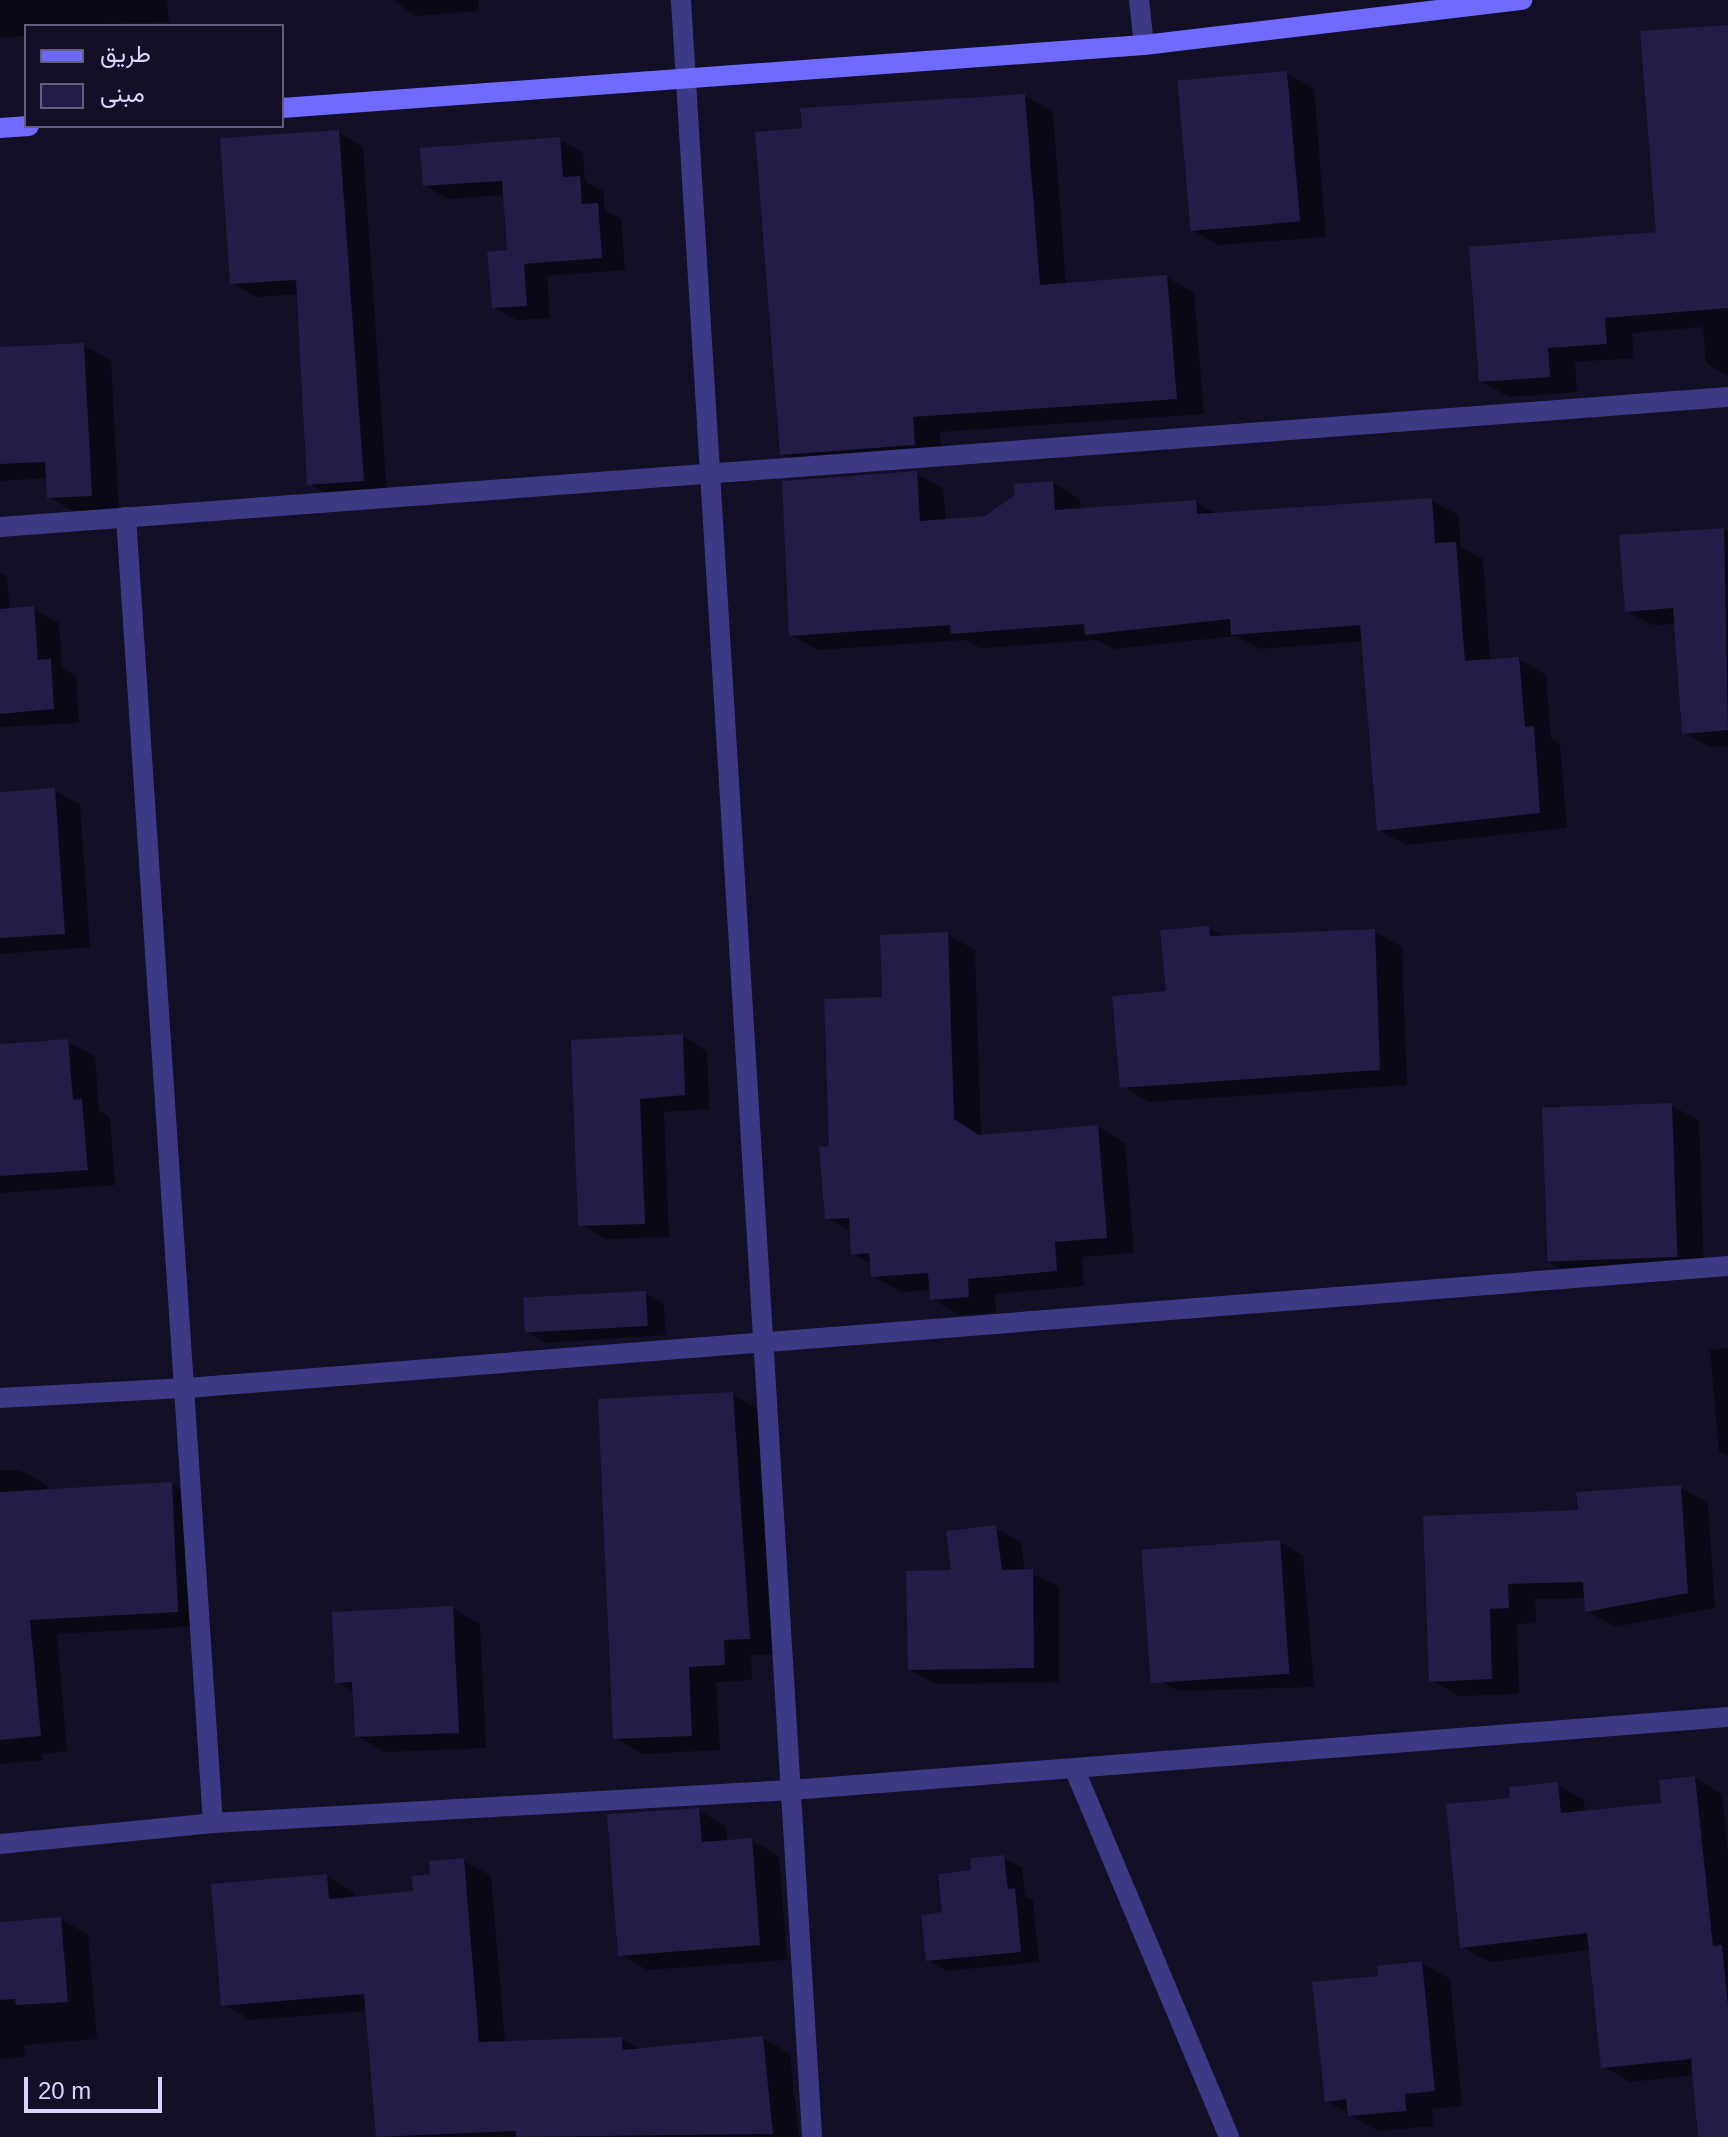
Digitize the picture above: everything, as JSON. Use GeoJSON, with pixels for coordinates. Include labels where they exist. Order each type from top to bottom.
{"type":"FeatureCollection","features":[{"type":"Feature","properties":{"kind":"street"},"geometry":{"type":"LineString","coordinates":[[681,0],[713,473],[812,2137]]}},
{"type":"Feature","properties":{"kind":"street"},"geometry":{"type":"LineString","coordinates":[[1139,0],[1144,45]]}},
{"type":"Feature","properties":{"kind":"street"},"geometry":{"type":"LineString","coordinates":[[284,108],[1144,45],[1522,0]]}},
{"type":"Feature","properties":{"kind":"street"},"geometry":{"type":"LineString","coordinates":[[0,128],[24,126]]}},
{"type":"Feature","properties":{"kind":"street"},"geometry":{"type":"LineString","coordinates":[[0,527],[1728,397]]}},
{"type":"Feature","properties":{"kind":"street"},"geometry":{"type":"LineString","coordinates":[[126,517],[187,1388],[213,1823]]}},
{"type":"Feature","properties":{"kind":"street"},"geometry":{"type":"LineString","coordinates":[[0,1398],[187,1388],[1728,1266]]}},
{"type":"Feature","properties":{"kind":"street"},"geometry":{"type":"LineString","coordinates":[[0,1844],[213,1823],[791,1790],[1728,1717]]}},
{"type":"Feature","properties":{"kind":"street"},"geometry":{"type":"LineString","coordinates":[[1074,1768],[1229,2137]]}},
{"type":"Feature","properties":{"kind":"building"},"geometry":{"type":"Polygon","coordinates":[[[1728,25],[1728,308],[1605,318],[1607,344],[1548,348],[1550,377],[1479,382],[1469,247],[1656,232],[1640,31],[1728,25]]]}},
{"type":"Feature","properties":{"kind":"building"},"geometry":{"type":"Polygon","coordinates":[[[1287,71],[1300,221],[1191,231],[1177,81],[1287,71]]]}},
{"type":"Feature","properties":{"kind":"building"},"geometry":{"type":"Polygon","coordinates":[[[1025,94],[1040,285],[1167,275],[1177,399],[913,417],[915,445],[780,455],[755,132],[802,128],[800,108],[1025,94]]]}},
{"type":"Feature","properties":{"kind":"building"},"geometry":{"type":"Polygon","coordinates":[[[339,130],[364,481],[307,485],[296,280],[230,284],[220,138],[339,130]]]}},
{"type":"Feature","properties":{"kind":"building"},"geometry":{"type":"Polygon","coordinates":[[[560,137],[563,177],[580,176],[582,204],[598,203],[602,258],[524,264],[527,306],[492,308],[487,252],[507,250],[502,181],[423,186],[420,148],[560,137]]]}},
{"type":"Feature","properties":{"kind":"building"},"geometry":{"type":"Polygon","coordinates":[[[84,343],[92,496],[47,498],[45,462],[0,464],[0,347],[84,343]]]}},
{"type":"Feature","properties":{"kind":"building"},"geometry":{"type":"Polygon","coordinates":[[[917,471],[920,521],[985,516],[1015,495],[1014,484],[1053,481],[1055,510],[1196,500],[1197,514],[1432,498],[1435,543],[1456,542],[1465,661],[1519,657],[1525,727],[1534,726],[1540,813],[1377,831],[1360,625],[1231,635],[1230,619],[1085,635],[1084,624],[951,634],[950,625],[789,636],[782,481],[917,471]]]}},
{"type":"Feature","properties":{"kind":"building"},"geometry":{"type":"Polygon","coordinates":[[[1724,528],[1728,730],[1682,734],[1673,608],[1625,612],[1619,535],[1724,528]]]}},
{"type":"Feature","properties":{"kind":"building"},"geometry":{"type":"Polygon","coordinates":[[[34,606],[38,660],[51,659],[54,709],[0,714],[0,609],[34,606]]]}},
{"type":"Feature","properties":{"kind":"building"},"geometry":{"type":"Polygon","coordinates":[[[55,788],[65,934],[0,938],[0,792],[55,788]]]}},
{"type":"Feature","properties":{"kind":"building"},"geometry":{"type":"Polygon","coordinates":[[[1209,926],[1210,936],[1375,929],[1380,1070],[1120,1088],[1112,996],[1166,991],[1160,930],[1209,926]]]}},
{"type":"Feature","properties":{"kind":"building"},"geometry":{"type":"Polygon","coordinates":[[[948,932],[954,1119],[979,1135],[1098,1125],[1107,1238],[1055,1242],[1057,1271],[968,1279],[969,1297],[930,1300],[928,1273],[871,1277],[869,1253],[851,1255],[849,1218],[825,1219],[819,1147],[829,1146],[824,999],[882,997],[880,935],[948,932]]]}},
{"type":"Feature","properties":{"kind":"building"},"geometry":{"type":"Polygon","coordinates":[[[683,1034],[685,1095],[640,1099],[645,1224],[578,1226],[571,1040],[683,1034]]]}},
{"type":"Feature","properties":{"kind":"building"},"geometry":{"type":"Polygon","coordinates":[[[68,1039],[73,1100],[82,1099],[88,1170],[0,1176],[0,1044],[68,1039]]]}},
{"type":"Feature","properties":{"kind":"building"},"geometry":{"type":"Polygon","coordinates":[[[1672,1103],[1677,1257],[1547,1261],[1542,1108],[1672,1103]]]}},
{"type":"Feature","properties":{"kind":"building"},"geometry":{"type":"Polygon","coordinates":[[[646,1291],[648,1326],[525,1332],[523,1297],[646,1291]]]}},
{"type":"Feature","properties":{"kind":"building"},"geometry":{"type":"Polygon","coordinates":[[[733,1392],[750,1639],[724,1640],[725,1665],[689,1667],[692,1736],[613,1739],[598,1399],[733,1392]]]}},
{"type":"Feature","properties":{"kind":"building"},"geometry":{"type":"Polygon","coordinates":[[[172,1482],[178,1612],[30,1620],[41,1736],[0,1740],[0,1492],[172,1482]]]}},
{"type":"Feature","properties":{"kind":"building"},"geometry":{"type":"Polygon","coordinates":[[[1681,1485],[1688,1593],[1585,1612],[1583,1582],[1508,1584],[1509,1608],[1490,1609],[1492,1679],[1429,1682],[1423,1516],[1578,1510],[1576,1492],[1681,1485]]]}},
{"type":"Feature","properties":{"kind":"building"},"geometry":{"type":"Polygon","coordinates":[[[996,1525],[1002,1570],[1033,1569],[1034,1668],[908,1670],[906,1571],[951,1570],[946,1531],[996,1525]]]}},
{"type":"Feature","properties":{"kind":"building"},"geometry":{"type":"Polygon","coordinates":[[[1280,1540],[1289,1674],[1151,1683],[1141,1550],[1280,1540]]]}},
{"type":"Feature","properties":{"kind":"building"},"geometry":{"type":"Polygon","coordinates":[[[453,1606],[459,1733],[355,1737],[352,1682],[335,1683],[332,1612],[453,1606]]]}},
{"type":"Feature","properties":{"kind":"building"},"geometry":{"type":"Polygon","coordinates":[[[1695,1776],[1713,1946],[1722,1945],[1728,2006],[1728,2137],[1698,2137],[1691,2059],[1601,2068],[1587,1933],[1460,1948],[1446,1804],[1510,1798],[1509,1787],[1558,1782],[1561,1813],[1661,1803],[1659,1780],[1695,1776]]]}},
{"type":"Feature","properties":{"kind":"building"},"geometry":{"type":"Polygon","coordinates":[[[699,1808],[702,1842],[752,1838],[760,1945],[618,1956],[607,1814],[699,1808]]]}},
{"type":"Feature","properties":{"kind":"building"},"geometry":{"type":"Polygon","coordinates":[[[1004,1855],[1008,1889],[1015,1888],[1021,1952],[926,1961],[921,1915],[942,1912],[938,1874],[971,1870],[970,1858],[1004,1855]]]}},
{"type":"Feature","properties":{"kind":"building"},"geometry":{"type":"Polygon","coordinates":[[[464,1858],[479,2042],[622,2037],[623,2050],[763,2036],[773,2134],[516,2137],[516,2131],[376,2137],[364,1994],[221,2006],[211,1884],[327,1874],[329,1899],[413,1891],[412,1876],[430,1874],[429,1861],[464,1858]]]}},
{"type":"Feature","properties":{"kind":"building"},"geometry":{"type":"Polygon","coordinates":[[[61,1917],[68,2002],[16,2005],[15,1999],[0,2000],[0,1922],[61,1917]]]}},
{"type":"Feature","properties":{"kind":"building"},"geometry":{"type":"Polygon","coordinates":[[[1422,1961],[1435,2091],[1405,2094],[1406,2111],[1348,2116],[1346,2099],[1325,2102],[1312,1982],[1378,1976],[1377,1966],[1422,1961]]]}}]}
